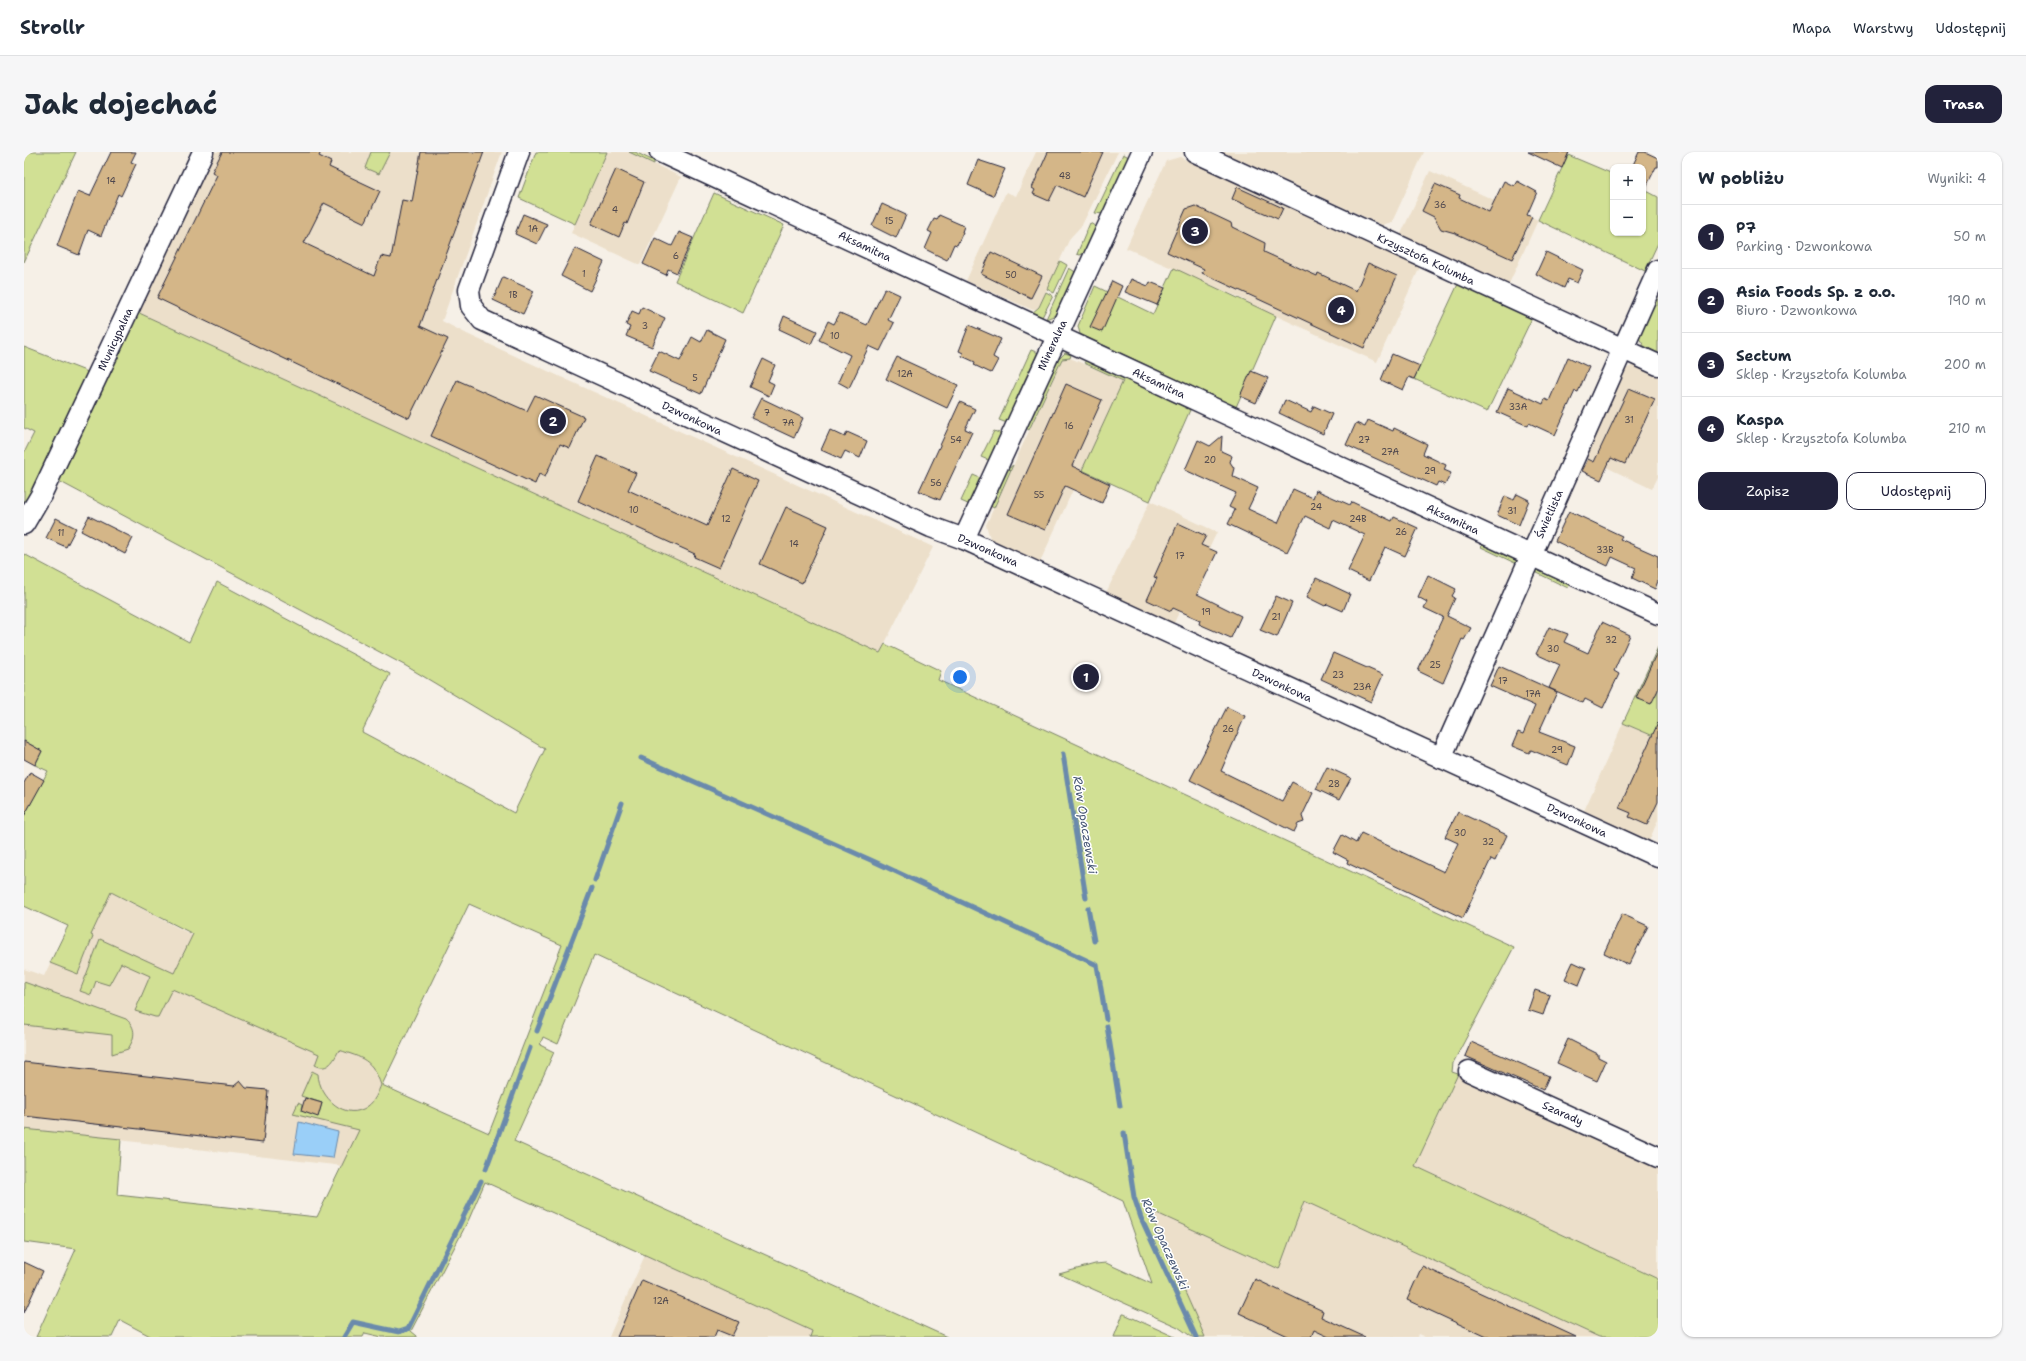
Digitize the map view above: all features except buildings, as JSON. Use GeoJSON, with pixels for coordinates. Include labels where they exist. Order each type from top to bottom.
{"type":"FeatureCollection","features":[{"type":"Feature","properties":{"kind":"street","name":"Municypalna"},"geometry":{"type":"LineString","coordinates":[[24,524],[44,489],[203,152]]}},
{"type":"Feature","properties":{"kind":"street","name":"Dzwonkowa"},"geometry":{"type":"LineString","coordinates":[[519,152],[469,290],[470,304],[477,317],[931,527],[964,539],[1658,857]]}},
{"type":"Feature","properties":{"kind":"street","name":"Aksamitna"},"geometry":{"type":"LineString","coordinates":[[660,152],[1658,614]]}},
{"type":"Feature","properties":{"kind":"street","name":"Mineralna"},"geometry":{"type":"LineString","coordinates":[[964,539],[1142,152]]}},
{"type":"Feature","properties":{"kind":"street","name":"Krzysztofa Kolumba"},"geometry":{"type":"LineString","coordinates":[[1194,152],[1658,365]]}},
{"type":"Feature","properties":{"kind":"street","name":"Świetlista"},"geometry":{"type":"LineString","coordinates":[[1441,758],[1658,270]]}},
{"type":"Feature","properties":{"kind":"street","name":"Szarady"},"geometry":{"type":"LineString","coordinates":[[1469,1071],[1658,1157]]}},
{"type":"Feature","properties":{"kind":"shaded area"},"geometry":{"type":"Polygon","coordinates":[[[214,152],[502,152],[442,321],[467,334],[933,547],[880,653],[137,312],[214,152]]]}},
{"type":"Feature","properties":{"kind":"shaded area"},"geometry":{"type":"Polygon","coordinates":[[[607,152],[629,152],[681,177],[640,265],[571,233],[607,152]]]}},
{"type":"Feature","properties":{"kind":"shaded area"},"geometry":{"type":"Polygon","coordinates":[[[1036,152],[1118,152],[1082,225],[1070,238],[1039,307],[1033,310],[966,281],[1006,192],[1016,196],[1036,152]]]}},
{"type":"Feature","properties":{"kind":"shaded area"},"geometry":{"type":"Polygon","coordinates":[[[1222,152],[1424,152],[1392,222],[1382,225],[1222,152]]]}},
{"type":"Feature","properties":{"kind":"shaded area"},"geometry":{"type":"Polygon","coordinates":[[[1180,157],[1420,267],[1377,362],[1250,304],[1243,299],[1126,248],[1166,161],[1180,157]]]}},
{"type":"Feature","properties":{"kind":"shaded area"},"geometry":{"type":"Polygon","coordinates":[[[1430,171],[1538,220],[1508,286],[1400,236],[1430,171]]]}},
{"type":"Feature","properties":{"kind":"shaded area"},"geometry":{"type":"Polygon","coordinates":[[[1070,358],[1123,381],[1039,564],[991,541],[986,525],[1062,359],[1070,358]]]}},
{"type":"Feature","properties":{"kind":"shaded area"},"geometry":{"type":"Polygon","coordinates":[[[1635,365],[1658,376],[1658,477],[1652,489],[1585,457],[1622,370],[1635,365]]]}},
{"type":"Feature","properties":{"kind":"shaded area"},"geometry":{"type":"Polygon","coordinates":[[[1150,501],[1217,532],[1173,625],[1105,595],[1150,501]]]}},
{"type":"Feature","properties":{"kind":"shaded area"},"geometry":{"type":"Polygon","coordinates":[[[1623,723],[1658,738],[1658,820],[1649,841],[1584,811],[1623,723]]]}},
{"type":"Feature","properties":{"kind":"shaded area"},"geometry":{"type":"Polygon","coordinates":[[[24,838],[116,895],[400,1045],[343,1166],[24,1129],[24,969],[44,976],[68,926],[24,906],[24,838]]]}},
{"type":"Feature","properties":{"kind":"shaded area"},"geometry":{"type":"Polygon","coordinates":[[[1461,1073],[1658,1162],[1658,1279],[1415,1166],[1458,1074],[1461,1073]]]}},
{"type":"Feature","properties":{"kind":"shaded area"},"geometry":{"type":"Polygon","coordinates":[[[1304,1201],[1599,1337],[1425,1337],[1418,1334],[1417,1337],[1205,1337],[1148,1209],[1279,1269],[1304,1201]]]}},
{"type":"Feature","properties":{"kind":"shaded area"},"geometry":{"type":"Polygon","coordinates":[[[645,1255],[813,1331],[810,1337],[609,1337],[645,1255]]]}},
{"type":"Feature","properties":{"kind":"green space"},"geometry":{"type":"Polygon","coordinates":[[[24,152],[76,152],[24,262],[24,152]]]}},
{"type":"Feature","properties":{"kind":"green space"},"geometry":{"type":"Polygon","coordinates":[[[371,152],[390,152],[379,174],[365,168],[371,152]]]}},
{"type":"Feature","properties":{"kind":"green space"},"geometry":{"type":"Polygon","coordinates":[[[536,152],[607,152],[575,224],[519,198],[536,152]]]}},
{"type":"Feature","properties":{"kind":"green space"},"geometry":{"type":"Polygon","coordinates":[[[629,152],[635,152],[654,161],[654,164],[629,152]]]}},
{"type":"Feature","properties":{"kind":"green space"},"geometry":{"type":"Polygon","coordinates":[[[1562,152],[1569,152],[1568,155],[1562,152]]]}},
{"type":"Feature","properties":{"kind":"green space"},"geometry":{"type":"Polygon","coordinates":[[[1123,154],[1131,158],[1103,214],[1095,213],[1123,154]]]}},
{"type":"Feature","properties":{"kind":"green space"},"geometry":{"type":"Polygon","coordinates":[[[1568,155],[1610,173],[1610,236],[1646,236],[1646,191],[1658,197],[1658,243],[1645,271],[1538,220],[1568,155]]]}},
{"type":"Feature","properties":{"kind":"green space"},"geometry":{"type":"Polygon","coordinates":[[[714,193],[784,225],[743,313],[675,281],[714,193]]]}},
{"type":"Feature","properties":{"kind":"green space"},"geometry":{"type":"Polygon","coordinates":[[[1090,223],[1098,228],[1087,252],[1080,255],[1077,254],[1090,223]]]}},
{"type":"Feature","properties":{"kind":"green space"},"geometry":{"type":"Polygon","coordinates":[[[1060,261],[1067,265],[1054,293],[1047,289],[1060,261]]]}},
{"type":"Feature","properties":{"kind":"green space"},"geometry":{"type":"Polygon","coordinates":[[[1069,268],[1077,273],[1056,315],[1046,319],[1069,268]]]}},
{"type":"Feature","properties":{"kind":"green space"},"geometry":{"type":"Polygon","coordinates":[[[1174,268],[1276,316],[1236,407],[1080,334],[1078,326],[1095,286],[1153,314],[1174,268]]]}},
{"type":"Feature","properties":{"kind":"green space"},"geometry":{"type":"Polygon","coordinates":[[[1458,284],[1532,318],[1487,412],[1414,379],[1458,284]]]}},
{"type":"Feature","properties":{"kind":"green space"},"geometry":{"type":"Polygon","coordinates":[[[1658,291],[1658,353],[1644,346],[1637,335],[1658,291]]]}},
{"type":"Feature","properties":{"kind":"green space"},"geometry":{"type":"Polygon","coordinates":[[[1046,292],[1053,296],[1042,317],[1032,313],[1039,307],[1046,292]]]}},
{"type":"Feature","properties":{"kind":"green space"},"geometry":{"type":"Polygon","coordinates":[[[137,312],[880,653],[885,644],[941,671],[938,680],[1514,947],[1453,1063],[1452,1072],[1458,1074],[1415,1166],[1658,1279],[1658,1337],[1599,1337],[1304,1201],[1279,1269],[1148,1209],[1205,1337],[1192,1337],[1178,1327],[1059,1274],[1095,1264],[1106,1263],[1152,1284],[1123,1201],[594,955],[558,1044],[543,1037],[540,1045],[554,1052],[514,1141],[947,1337],[810,1337],[812,1331],[485,1182],[469,1219],[411,1331],[417,1337],[382,1337],[365,1333],[363,1337],[152,1337],[120,1320],[112,1337],[36,1337],[76,1249],[24,1242],[24,1129],[121,1139],[117,1195],[317,1217],[359,1130],[293,1114],[298,1103],[302,1105],[301,1110],[318,1116],[322,1103],[301,1096],[312,1071],[318,1074],[323,1091],[328,1099],[335,1105],[351,1111],[360,1110],[373,1102],[381,1085],[378,1076],[370,1065],[366,1061],[354,1055],[339,1050],[330,1064],[320,1067],[315,1065],[319,1054],[172,989],[158,1017],[135,1011],[150,976],[121,963],[109,985],[96,981],[91,995],[80,991],[100,939],[174,973],[193,934],[111,892],[91,935],[93,936],[78,974],[50,963],[68,926],[24,906],[24,816],[48,771],[35,765],[42,751],[24,741],[24,554],[189,642],[217,582],[390,674],[362,732],[514,813],[545,749],[406,666],[55,479],[137,312]],[[469,904],[382,1085],[489,1133],[562,945],[469,904]]]}},
{"type":"Feature","properties":{"kind":"green space"},"geometry":{"type":"Polygon","coordinates":[[[24,347],[88,372],[24,508],[24,453],[34,433],[24,428],[24,347]]]}},
{"type":"Feature","properties":{"kind":"green space"},"geometry":{"type":"Polygon","coordinates":[[[1031,350],[1039,353],[1007,423],[999,420],[1031,350]]]}},
{"type":"Feature","properties":{"kind":"green space"},"geometry":{"type":"Polygon","coordinates":[[[1065,353],[1071,355],[1070,358],[1062,359],[1029,430],[1024,427],[1055,361],[1065,353]]]}},
{"type":"Feature","properties":{"kind":"green space"},"geometry":{"type":"Polygon","coordinates":[[[1086,360],[1190,410],[1150,501],[1082,470],[1123,381],[1084,363],[1086,360]]]}},
{"type":"Feature","properties":{"kind":"green space"},"geometry":{"type":"Polygon","coordinates":[[[994,431],[1002,434],[990,459],[988,460],[981,457],[994,431]]]}},
{"type":"Feature","properties":{"kind":"green space"},"geometry":{"type":"Polygon","coordinates":[[[1013,465],[994,508],[988,505],[1002,474],[1013,465]]]}},
{"type":"Feature","properties":{"kind":"green space"},"geometry":{"type":"Polygon","coordinates":[[[973,475],[980,478],[980,480],[970,505],[961,501],[973,475]]]}},
{"type":"Feature","properties":{"kind":"green space"},"geometry":{"type":"Polygon","coordinates":[[[1483,545],[1518,561],[1517,564],[1481,547],[1483,545]]]}},
{"type":"Feature","properties":{"kind":"green space"},"geometry":{"type":"Polygon","coordinates":[[[1533,568],[1569,585],[1568,588],[1531,570],[1533,568]]]}},
{"type":"Feature","properties":{"kind":"green space"},"geometry":{"type":"Polygon","coordinates":[[[1658,647],[1658,738],[1623,723],[1658,647]]]}},
{"type":"Feature","properties":{"kind":"green space"},"geometry":{"type":"Polygon","coordinates":[[[24,982],[126,1019],[130,1022],[134,1033],[128,1049],[112,1054],[112,1035],[24,1025],[24,982]]]}},
{"type":"Feature","properties":{"kind":"green space"},"geometry":{"type":"Polygon","coordinates":[[[1124,1314],[1175,1337],[1114,1337],[1124,1314]]]}},
{"type":"Feature","properties":{"kind":"water"},"geometry":{"type":"Polygon","coordinates":[[[299,1122],[338,1132],[333,1158],[294,1154],[299,1122]]]}},
{"type":"Feature","properties":{"kind":"waterway","name":"Rów Opaczewski"},"geometry":{"type":"LineString","coordinates":[[1063,754],[1086,898]]}},
{"type":"Feature","properties":{"kind":"waterway"},"geometry":{"type":"LineString","coordinates":[[641,758],[873,861],[1097,965],[1106,1019]]}},
{"type":"Feature","properties":{"kind":"waterway"},"geometry":{"type":"LineString","coordinates":[[595,880],[622,803]]}},
{"type":"Feature","properties":{"kind":"waterway"},"geometry":{"type":"LineString","coordinates":[[537,1031],[592,888]]}},
{"type":"Feature","properties":{"kind":"waterway","name":"Rów Opaczewski"},"geometry":{"type":"LineString","coordinates":[[1088,908],[1094,941]]}},
{"type":"Feature","properties":{"kind":"waterway","name":"Rów Opaczewski"},"geometry":{"type":"LineString","coordinates":[[1107,1026],[1120,1106]]}},
{"type":"Feature","properties":{"kind":"waterway"},"geometry":{"type":"LineString","coordinates":[[486,1169],[530,1048]]}},
{"type":"Feature","properties":{"kind":"waterway","name":"Rów Opaczewski"},"geometry":{"type":"LineString","coordinates":[[1124,1133],[1134,1197],[1141,1218],[1196,1337]]}},
{"type":"Feature","properties":{"kind":"waterway"},"geometry":{"type":"LineString","coordinates":[[344,1337],[353,1322],[399,1332],[408,1329],[481,1181]]}},
{"type":"Feature","properties":{"kind":"place","name":"Sectum"},"geometry":{"type":"Point","coordinates":[1195,231]}},
{"type":"Feature","properties":{"kind":"place","name":"Kaspa"},"geometry":{"type":"Point","coordinates":[1341,310]}},
{"type":"Feature","properties":{"kind":"place","name":"Asia Foods Sp. z o.o."},"geometry":{"type":"Point","coordinates":[553,421]}},
{"type":"Feature","properties":{"kind":"place","name":"P7"},"geometry":{"type":"Point","coordinates":[1086,677]}}]}
